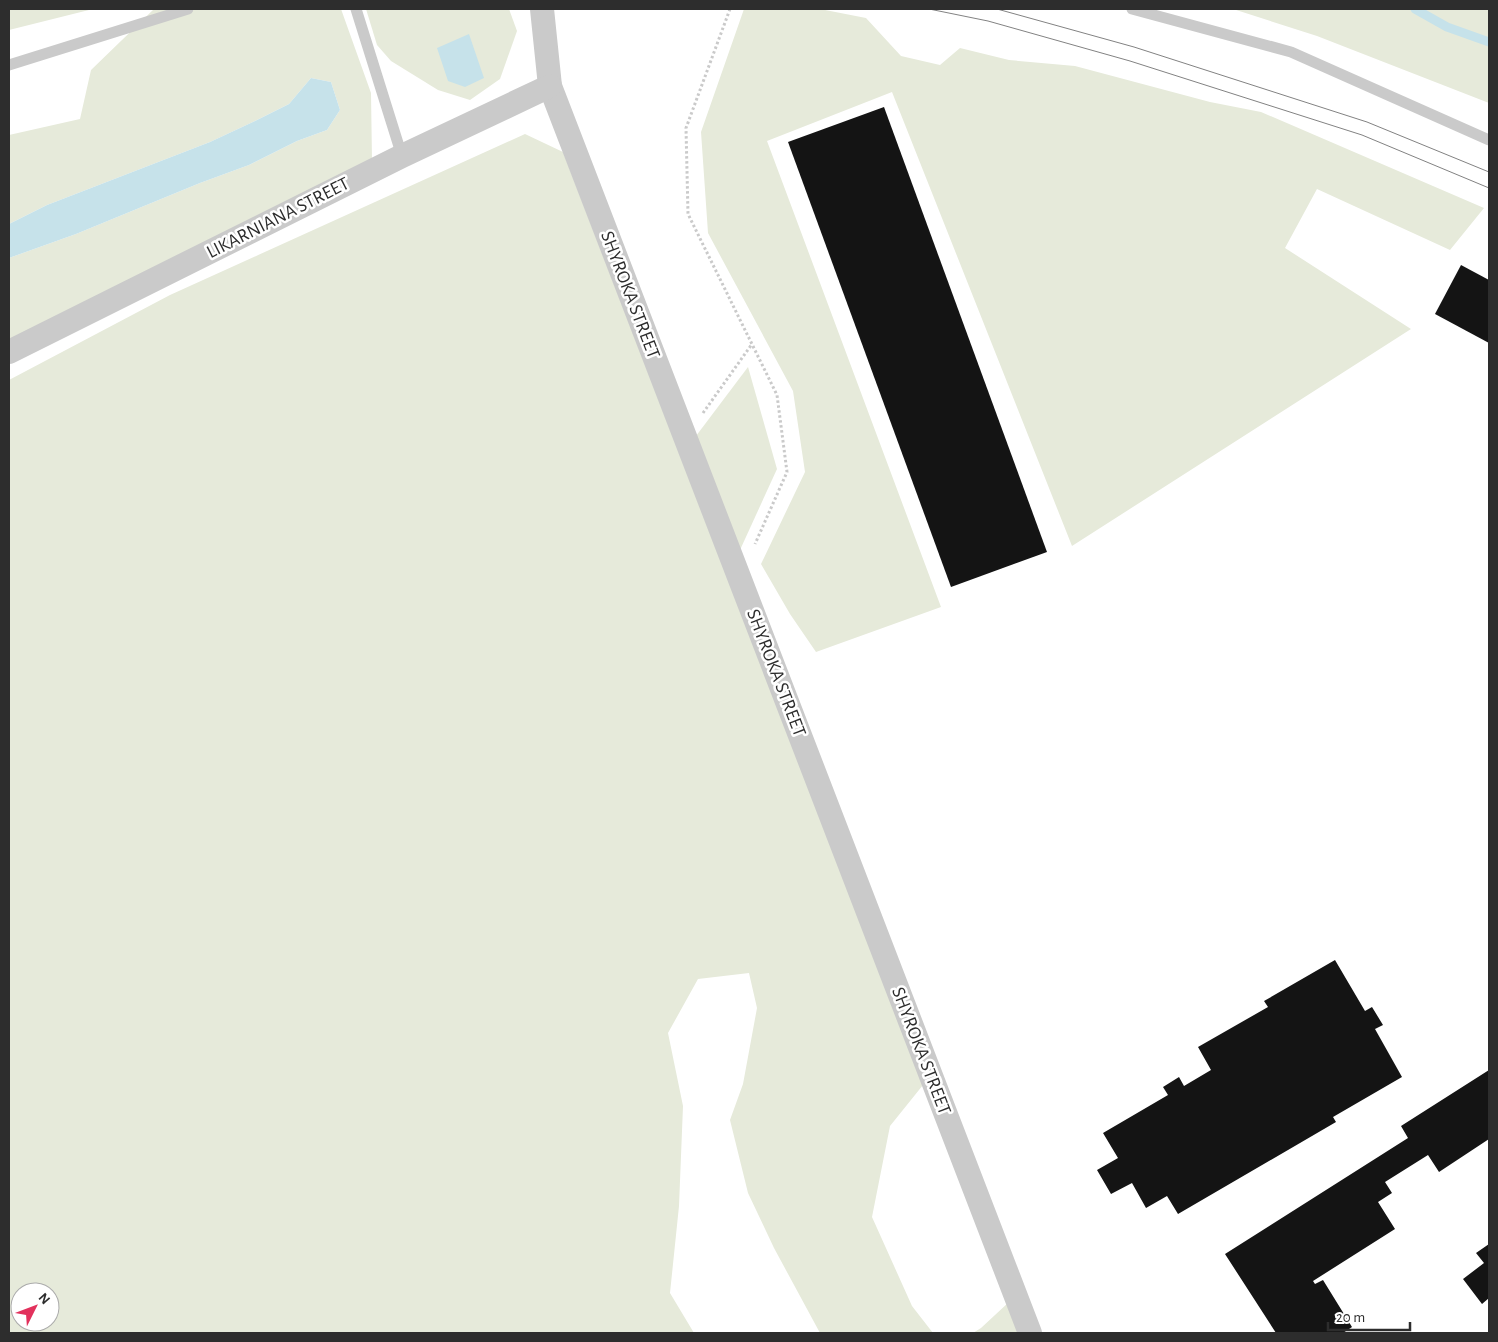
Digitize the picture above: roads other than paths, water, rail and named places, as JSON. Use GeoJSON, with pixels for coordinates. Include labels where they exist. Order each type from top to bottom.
{"type":"FeatureCollection","features":[{"type":"Feature","properties":{"kind":"street","name":"SHYROKA STREET"},"geometry":{"type":"LineString","coordinates":[[542,9],[550,86],[1030,1333]]}},
{"type":"Feature","properties":{"kind":"street","name":"LIKARNIANA STREET"},"geometry":{"type":"LineString","coordinates":[[9,352],[402,156],[550,86]]}},
{"type":"Feature","properties":{"kind":"lane"},"geometry":{"type":"LineString","coordinates":[[9,66],[188,9]]}},
{"type":"Feature","properties":{"kind":"lane"},"geometry":{"type":"LineString","coordinates":[[356,9],[402,156]]}},
{"type":"Feature","properties":{"kind":"lane"},"geometry":{"type":"LineString","coordinates":[[1132,9],[1292,52],[1489,140]]}},
{"type":"Feature","properties":{"kind":"water"},"geometry":{"type":"Polygon","coordinates":[[[469,34],[484,78],[465,87],[448,81],[437,48],[469,34]]]}},
{"type":"Feature","properties":{"kind":"water"},"geometry":{"type":"Polygon","coordinates":[[[311,78],[331,82],[340,110],[327,130],[297,141],[249,165],[76,234],[9,258],[9,224],[47,205],[210,142],[255,121],[289,104],[311,78]]]}},
{"type":"Feature","properties":{"kind":"waterway"},"geometry":{"type":"LineString","coordinates":[[1415,9],[1447,27],[1489,42]]}},
{"type":"Feature","properties":{"kind":"tram line"},"geometry":{"type":"LineString","coordinates":[[929,9],[988,21],[1130,61],[1362,135],[1489,188]]}},
{"type":"Feature","properties":{"kind":"tram line"},"geometry":{"type":"LineString","coordinates":[[997,9],[1134,47],[1367,122],[1489,172]]}}]}
